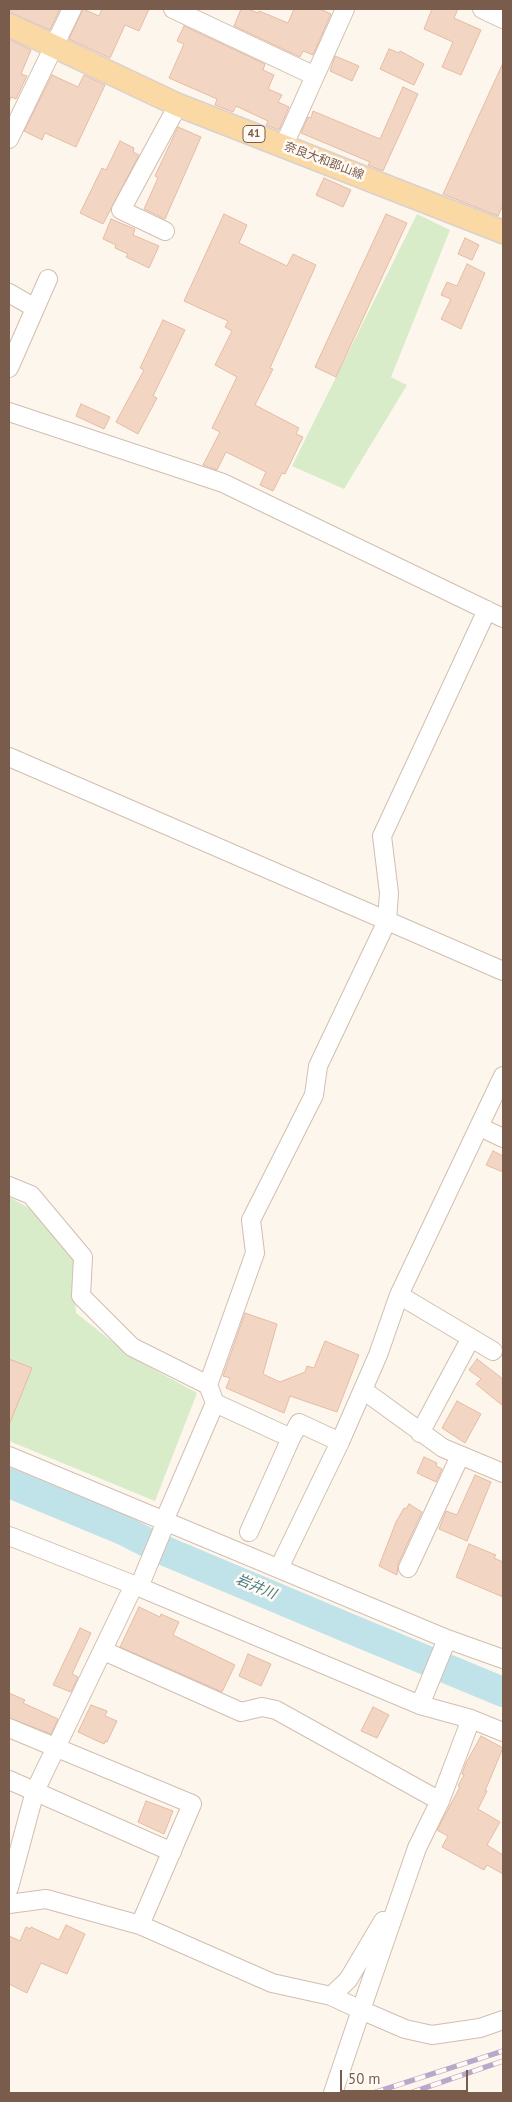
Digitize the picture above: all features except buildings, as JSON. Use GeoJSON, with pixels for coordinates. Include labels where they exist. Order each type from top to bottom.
{"type":"FeatureCollection","features":[{"type":"Feature","properties":{"kind":"main road","name":"奈良大和郡山線"},"geometry":{"type":"LineString","coordinates":[[9,25],[55,45],[178,105],[503,232]]}},
{"type":"Feature","properties":{"kind":"street"},"geometry":{"type":"LineString","coordinates":[[9,139],[72,9]]}},
{"type":"Feature","properties":{"kind":"street"},"geometry":{"type":"LineString","coordinates":[[173,9],[315,76]]}},
{"type":"Feature","properties":{"kind":"street"},"geometry":{"type":"LineString","coordinates":[[284,146],[345,9]]}},
{"type":"Feature","properties":{"kind":"street"},"geometry":{"type":"LineString","coordinates":[[482,9],[503,19]]}},
{"type":"Feature","properties":{"kind":"street"},"geometry":{"type":"LineString","coordinates":[[165,231],[121,210],[178,105]]}},
{"type":"Feature","properties":{"kind":"street"},"geometry":{"type":"LineString","coordinates":[[9,368],[48,279]]}},
{"type":"Feature","properties":{"kind":"street"},"geometry":{"type":"LineString","coordinates":[[9,293],[35,308]]}},
{"type":"Feature","properties":{"kind":"street"},"geometry":{"type":"LineString","coordinates":[[9,412],[223,483],[503,618]]}},
{"type":"Feature","properties":{"kind":"street"},"geometry":{"type":"LineString","coordinates":[[292,1438],[215,1403],[208,1385],[255,1253],[251,1220],[314,1095],[318,1066],[387,921],[389,893],[382,836],[488,610]]}},
{"type":"Feature","properties":{"kind":"street"},"geometry":{"type":"LineString","coordinates":[[9,757],[503,970]]}},
{"type":"Feature","properties":{"kind":"street"},"geometry":{"type":"LineString","coordinates":[[280,1568],[363,1390],[399,1295],[503,1076]]}},
{"type":"Feature","properties":{"kind":"street"},"geometry":{"type":"LineString","coordinates":[[480,1127],[503,1138]]}},
{"type":"Feature","properties":{"kind":"street"},"geometry":{"type":"LineString","coordinates":[[9,1186],[31,1195],[83,1257],[81,1296],[132,1348],[208,1385]]}},
{"type":"Feature","properties":{"kind":"street"},"geometry":{"type":"LineString","coordinates":[[399,1295],[494,1351]]}},
{"type":"Feature","properties":{"kind":"street"},"geometry":{"type":"LineString","coordinates":[[420,1432],[466,1347]]}},
{"type":"Feature","properties":{"kind":"street"},"geometry":{"type":"LineString","coordinates":[[363,1390],[443,1448],[503,1473]]}},
{"type":"Feature","properties":{"kind":"street"},"geometry":{"type":"LineString","coordinates":[[9,1888],[35,1791],[138,1584],[215,1403]]}},
{"type":"Feature","properties":{"kind":"street"},"geometry":{"type":"LineString","coordinates":[[249,1532],[299,1423],[340,1442]]}},
{"type":"Feature","properties":{"kind":"street"},"geometry":{"type":"LineString","coordinates":[[9,1456],[163,1525],[280,1568],[446,1643],[503,1659]]}},
{"type":"Feature","properties":{"kind":"street"},"geometry":{"type":"LineString","coordinates":[[408,1568],[460,1456]]}},
{"type":"Feature","properties":{"kind":"street"},"geometry":{"type":"LineString","coordinates":[[9,1536],[138,1584],[503,1732]]}},
{"type":"Feature","properties":{"kind":"street"},"geometry":{"type":"LineString","coordinates":[[9,1550],[46,1551]]}},
{"type":"Feature","properties":{"kind":"street"},"geometry":{"type":"LineString","coordinates":[[422,1700],[446,1643]]}},
{"type":"Feature","properties":{"kind":"street"},"geometry":{"type":"LineString","coordinates":[[104,1651],[241,1712],[262,1708],[276,1710],[440,1801]]}},
{"type":"Feature","properties":{"kind":"street"},"geometry":{"type":"LineString","coordinates":[[333,2093],[400,1892],[417,1848],[440,1801],[471,1719]]}},
{"type":"Feature","properties":{"kind":"street"},"geometry":{"type":"LineString","coordinates":[[9,1728],[192,1804],[140,1925]]}},
{"type":"Feature","properties":{"kind":"street"},"geometry":{"type":"LineString","coordinates":[[9,1780],[172,1852]]}},
{"type":"Feature","properties":{"kind":"street"},"geometry":{"type":"LineString","coordinates":[[331,1996],[348,1980],[400,1892]]}},
{"type":"Feature","properties":{"kind":"street"},"geometry":{"type":"LineString","coordinates":[[9,1904],[46,1899],[140,1925],[272,1983],[331,1996],[405,2029],[432,2036],[480,2028],[503,2020]]}},
{"type":"Feature","properties":{"kind":"green space"},"geometry":{"type":"Polygon","coordinates":[[[417,214],[450,230],[391,377],[407,385],[344,489],[292,466],[417,214]]]}},
{"type":"Feature","properties":{"kind":"green space"},"geometry":{"type":"Polygon","coordinates":[[[9,1197],[29,1208],[73,1255],[76,1313],[133,1358],[197,1393],[155,1501],[9,1441],[9,1197]]]}},
{"type":"Feature","properties":{"kind":"waterway","name":"岩井川"},"geometry":{"type":"LineString","coordinates":[[9,1483],[125,1531],[158,1548],[503,1692]]}},
{"type":"Feature","properties":{"kind":"railway"},"geometry":{"type":"LineString","coordinates":[[373,2093],[503,2051]]}},
{"type":"Feature","properties":{"kind":"railway"},"geometry":{"type":"LineString","coordinates":[[410,2093],[503,2061]]}}]}
